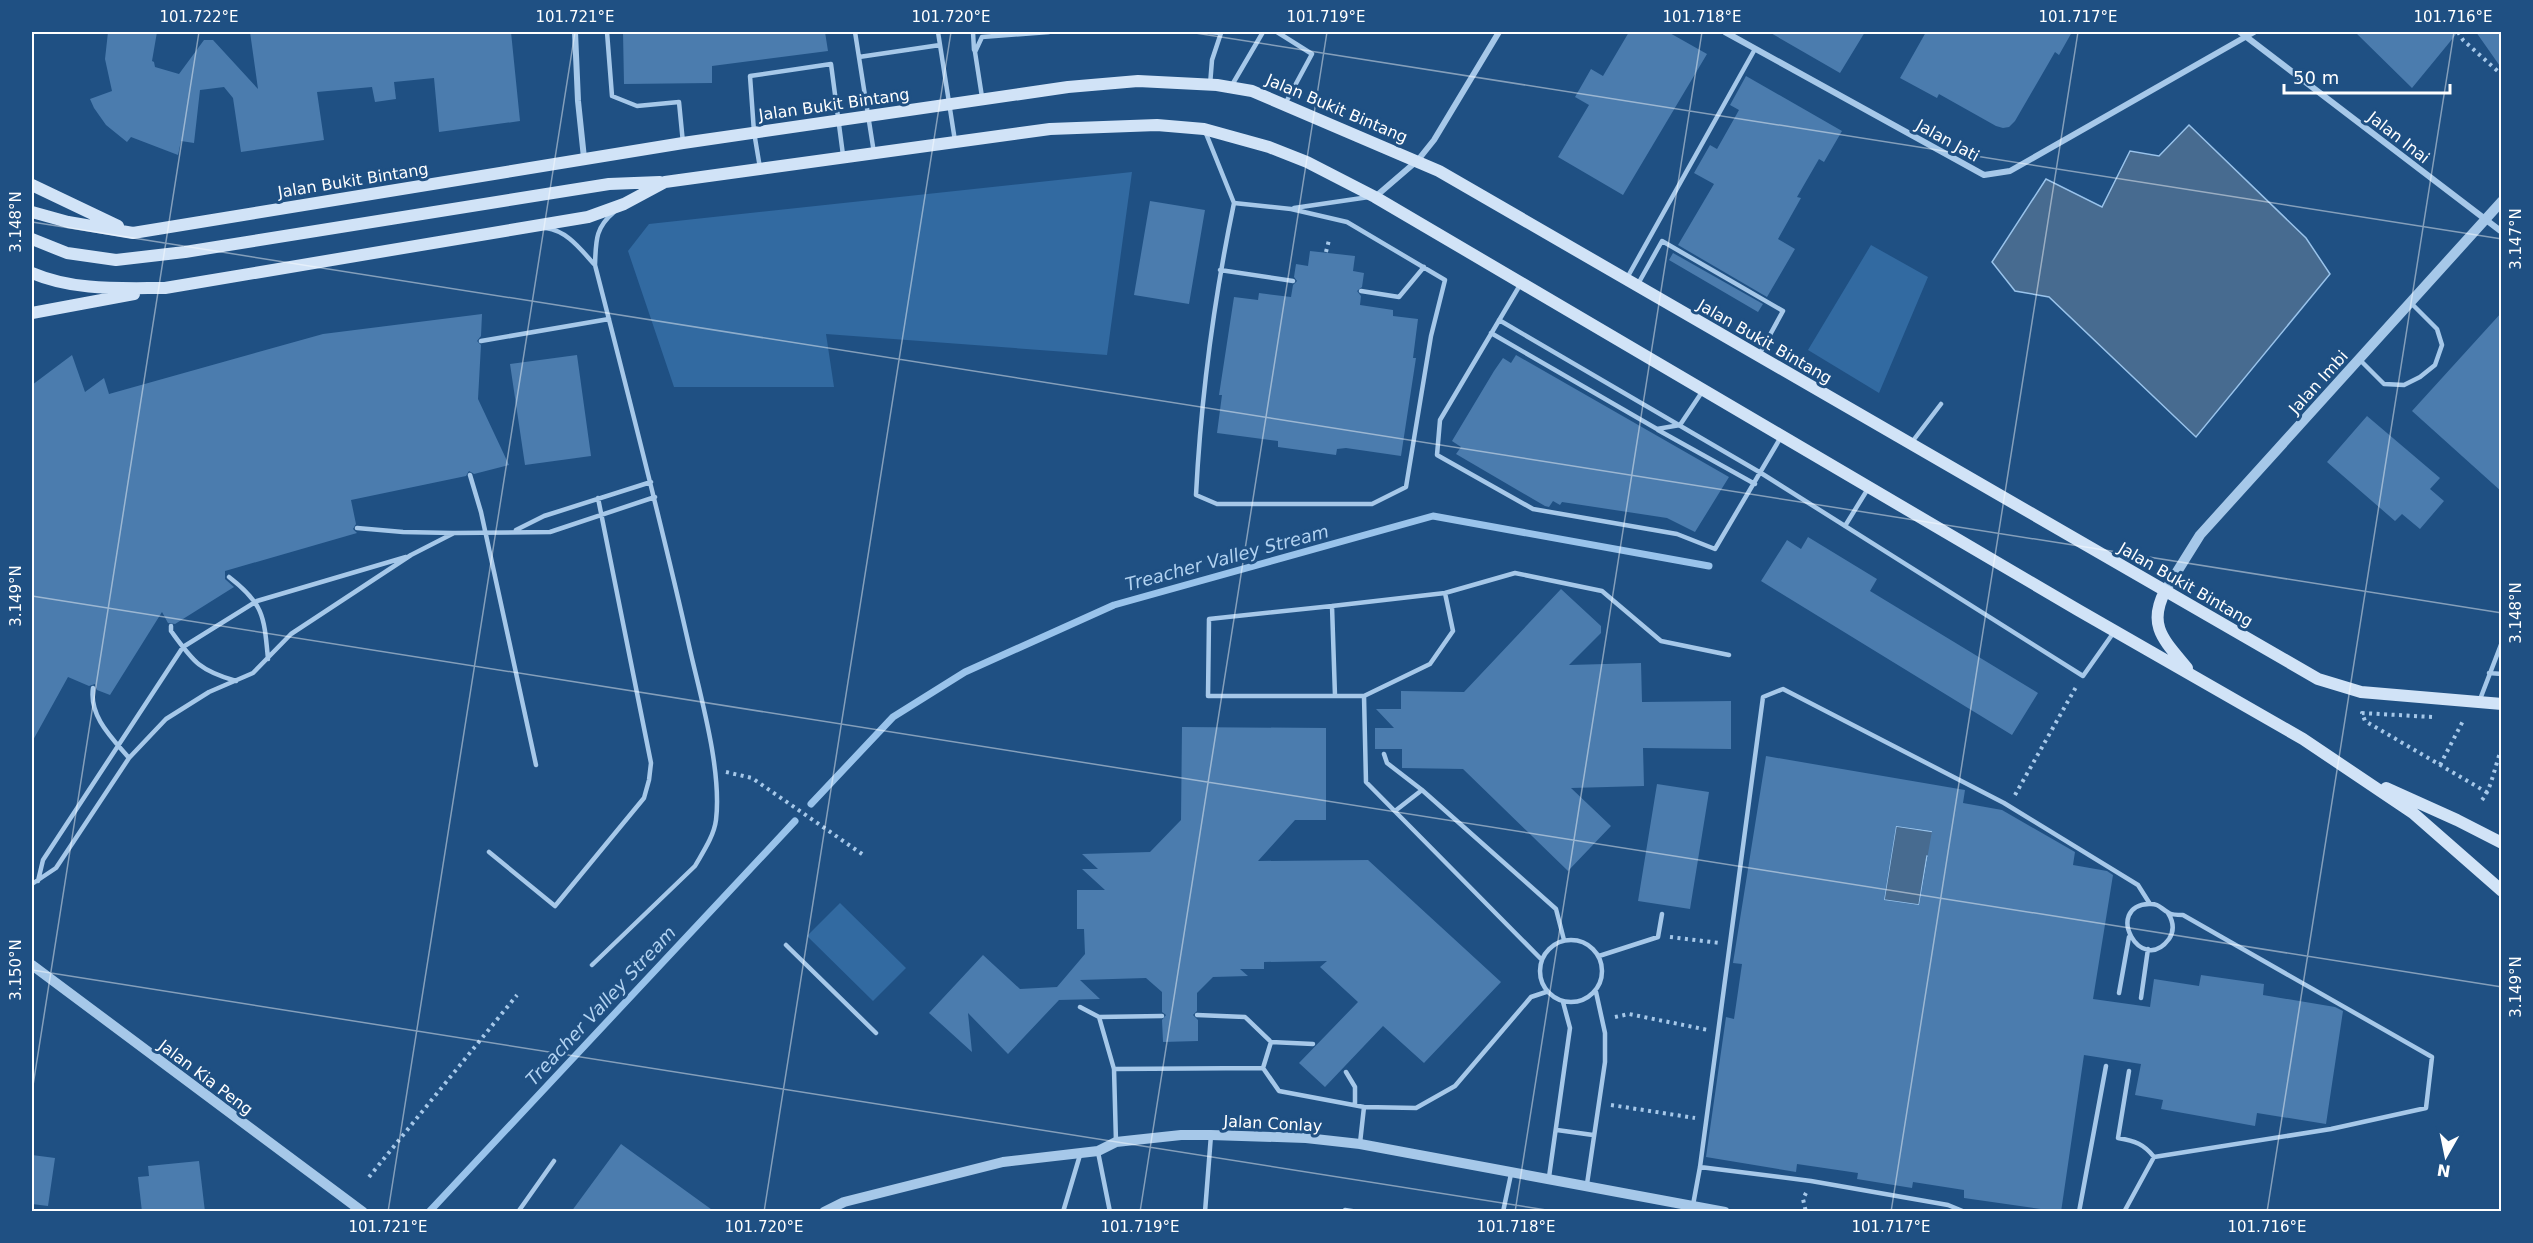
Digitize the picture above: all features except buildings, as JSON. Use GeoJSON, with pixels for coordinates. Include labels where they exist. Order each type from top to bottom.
{"type":"FeatureCollection","features":[{"type":"Feature","properties":{"kind":"main road","name":"Jalan Bukit Bintang"},"geometry":{"type":"LineString","coordinates":[[32,212],[68,222],[133,233],[584,158],[1068,87],[1138,81],[1252,90],[1418,160],[2318,679],[2361,692],[2502,704]]}},
{"type":"Feature","properties":{"kind":"main road"},"geometry":{"type":"LineString","coordinates":[[32,239],[67,253],[116,260],[185,252],[609,184],[665,182],[955,141],[1061,129],[1157,125],[1204,129],[1241,138],[1307,162],[1375,197],[2303,739],[2413,813],[2502,891]]}},
{"type":"Feature","properties":{"kind":"main road"},"geometry":{"type":"LineString","coordinates":[[32,314],[165,288],[588,218],[624,204],[665,182]]}},
{"type":"Feature","properties":{"kind":"main road"},"geometry":{"type":"LineString","coordinates":[[32,185],[133,233]]}},
{"type":"Feature","properties":{"kind":"main road"},"geometry":{"type":"LineString","coordinates":[[32,273],[54,282],[106,288],[165,288]]}},
{"type":"Feature","properties":{"kind":"main road"},"geometry":{"type":"LineString","coordinates":[[2165,591],[2157,607],[2159,631],[2191,673]]}},
{"type":"Feature","properties":{"kind":"main road"},"geometry":{"type":"LineString","coordinates":[[2355,774],[2502,843]]}},
{"type":"Feature","properties":{"kind":"street"},"geometry":{"type":"LineString","coordinates":[[575,32],[578,101],[584,158]]}},
{"type":"Feature","properties":{"kind":"street"},"geometry":{"type":"LineString","coordinates":[[1375,197],[1418,160],[1440,131],[1499,32]]}},
{"type":"Feature","properties":{"kind":"street","name":"Jalan Jati"},"geometry":{"type":"LineString","coordinates":[[1725,32],[1984,175],[2010,171],[2254,32]]}},
{"type":"Feature","properties":{"kind":"street","name":"Jalan Inai"},"geometry":{"type":"LineString","coordinates":[[2240,32],[2502,232]]}},
{"type":"Feature","properties":{"kind":"street","name":"Jalan Imbi"},"geometry":{"type":"LineString","coordinates":[[2165,591],[2200,535],[2502,201]]}},
{"type":"Feature","properties":{"kind":"street","name":"Jalan Kia Peng"},"geometry":{"type":"LineString","coordinates":[[32,965],[363,1212]]}},
{"type":"Feature","properties":{"kind":"street","name":"Jalan Conlay"},"geometry":{"type":"LineString","coordinates":[[824,1212],[844,1202],[1003,1162],[1098,1152],[1116,1142],[1181,1135],[1306,1138],[1360,1144],[1587,1184],[1725,1212]]}},
{"type":"Feature","properties":{"kind":"lane"},"geometry":{"type":"LineString","coordinates":[[607,32],[612,96],[637,106],[679,102],[683,143]]}},
{"type":"Feature","properties":{"kind":"lane"},"geometry":{"type":"LineString","coordinates":[[855,32],[874,153]]}},
{"type":"Feature","properties":{"kind":"lane"},"geometry":{"type":"LineString","coordinates":[[938,32],[955,141]]}},
{"type":"Feature","properties":{"kind":"lane"},"geometry":{"type":"LineString","coordinates":[[973,32],[983,101]]}},
{"type":"Feature","properties":{"kind":"lane"},"geometry":{"type":"LineString","coordinates":[[975,52],[982,37],[1049,32]]}},
{"type":"Feature","properties":{"kind":"lane"},"geometry":{"type":"LineString","coordinates":[[1210,32],[1222,32],[1212,60],[1210,85]]}},
{"type":"Feature","properties":{"kind":"lane"},"geometry":{"type":"LineString","coordinates":[[1231,87],[1263,32]]}},
{"type":"Feature","properties":{"kind":"lane"},"geometry":{"type":"LineString","coordinates":[[1277,32],[1312,54],[1285,104]]}},
{"type":"Feature","properties":{"kind":"lane"},"geometry":{"type":"LineString","coordinates":[[859,57],[940,45]]}},
{"type":"Feature","properties":{"kind":"lane"},"geometry":{"type":"LineString","coordinates":[[1632,283],[1755,49]]}},
{"type":"Feature","properties":{"kind":"lane"},"geometry":{"type":"LineString","coordinates":[[760,168],[754,132],[750,76],[831,64],[843,157]]}},
{"type":"Feature","properties":{"kind":"lane"},"geometry":{"type":"LineString","coordinates":[[1204,129],[1234,203],[1220,270],[1200,424],[1196,495],[1217,504],[1372,504],[1406,487],[1431,336],[1445,280],[1347,222],[1291,209],[1234,203]]}},
{"type":"Feature","properties":{"kind":"lane"},"geometry":{"type":"LineString","coordinates":[[1291,209],[1375,197]]}},
{"type":"Feature","properties":{"kind":"lane"},"geometry":{"type":"LineString","coordinates":[[592,965],[695,866],[706,848],[716,822],[714,769],[655,497],[595,265],[596,238],[603,221],[624,204]]}},
{"type":"Feature","properties":{"kind":"lane"},"geometry":{"type":"LineString","coordinates":[[532,226],[562,232],[595,265]]}},
{"type":"Feature","properties":{"kind":"lane"},"geometry":{"type":"LineString","coordinates":[[1632,283],[1662,241],[1783,311],[1758,356]]}},
{"type":"Feature","properties":{"kind":"lane"},"geometry":{"type":"LineString","coordinates":[[1361,291],[1399,297],[1424,267]]}},
{"type":"Feature","properties":{"kind":"lane"},"geometry":{"type":"LineString","coordinates":[[1220,270],[1293,280]]}},
{"type":"Feature","properties":{"kind":"lane"},"geometry":{"type":"LineString","coordinates":[[1521,283],[1440,420],[1437,455],[1533,509],[1677,534],[1715,549],[1782,435]]}},
{"type":"Feature","properties":{"kind":"lane"},"geometry":{"type":"LineString","coordinates":[[2360,359],[2384,384],[2404,385],[2435,365],[2442,345],[2437,329],[2410,302]]}},
{"type":"Feature","properties":{"kind":"lane"},"geometry":{"type":"LineString","coordinates":[[482,341],[609,319]]}},
{"type":"Feature","properties":{"kind":"lane"},"geometry":{"type":"LineString","coordinates":[[1499,320],[1761,473],[2083,676],[2116,630]]}},
{"type":"Feature","properties":{"kind":"lane"},"geometry":{"type":"LineString","coordinates":[[1491,333],[1755,484]]}},
{"type":"Feature","properties":{"kind":"lane"},"geometry":{"type":"LineString","coordinates":[[1657,429],[1680,425],[1704,389]]}},
{"type":"Feature","properties":{"kind":"lane"},"geometry":{"type":"LineString","coordinates":[[1910,444],[1941,404]]}},
{"type":"Feature","properties":{"kind":"lane"},"geometry":{"type":"LineString","coordinates":[[470,475],[486,534],[536,765]]}},
{"type":"Feature","properties":{"kind":"lane"},"geometry":{"type":"LineString","coordinates":[[514,532],[544,516],[651,482]]}},
{"type":"Feature","properties":{"kind":"lane"},"geometry":{"type":"LineString","coordinates":[[1845,526],[1870,486]]}},
{"type":"Feature","properties":{"kind":"lane"},"geometry":{"type":"LineString","coordinates":[[357,528],[403,532],[486,534],[550,532],[655,497]]}},
{"type":"Feature","properties":{"kind":"lane"},"geometry":{"type":"LineString","coordinates":[[489,852],[555,906],[644,798],[649,780],[650,754],[598,498]]}},
{"type":"Feature","properties":{"kind":"lane"},"geometry":{"type":"LineString","coordinates":[[32,884],[56,868],[129,758],[166,719],[183,706],[253,673],[291,634],[411,555],[454,533]]}},
{"type":"Feature","properties":{"kind":"lane"},"geometry":{"type":"LineString","coordinates":[[38,881],[43,860],[183,647],[256,601],[411,555]]}},
{"type":"Feature","properties":{"kind":"lane"},"geometry":{"type":"LineString","coordinates":[[1445,593],[1453,631],[1430,664],[1364,696],[1208,696],[1209,619],[1445,593],[1515,573],[1602,591],[1661,641],[1729,655]]}},
{"type":"Feature","properties":{"kind":"lane"},"geometry":{"type":"LineString","coordinates":[[229,577],[256,601],[265,631],[268,659]]}},
{"type":"Feature","properties":{"kind":"lane"},"geometry":{"type":"LineString","coordinates":[[1332,606],[1335,696]]}},
{"type":"Feature","properties":{"kind":"lane"},"geometry":{"type":"LineString","coordinates":[[171,626],[183,647],[201,668],[213,675],[236,681]]}},
{"type":"Feature","properties":{"kind":"lane"},"geometry":{"type":"LineString","coordinates":[[2479,703],[2502,642]]}},
{"type":"Feature","properties":{"kind":"lane"},"geometry":{"type":"LineString","coordinates":[[2489,673],[2502,675]]}},
{"type":"Feature","properties":{"kind":"lane"},"geometry":{"type":"LineString","coordinates":[[93,688],[91,701],[95,713],[129,758]]}},
{"type":"Feature","properties":{"kind":"lane"},"geometry":{"type":"LineString","coordinates":[[1693,1205],[1707,1120],[1763,697],[1783,689],[2009,806],[2138,885],[2150,904]]}},
{"type":"Feature","properties":{"kind":"lane"},"geometry":{"type":"LineString","coordinates":[[1364,696],[1366,782],[1541,959]]}},
{"type":"Feature","properties":{"kind":"lane"},"geometry":{"type":"LineString","coordinates":[[1384,754],[1387,763],[1422,790],[1556,909],[1564,940]]}},
{"type":"Feature","properties":{"kind":"lane"},"geometry":{"type":"LineString","coordinates":[[1395,811],[1422,790]]}},
{"type":"Feature","properties":{"kind":"lane"},"geometry":{"type":"LineString","coordinates":[[2119,993],[2129,936],[2128,921],[2131,914],[2142,905],[2157,904],[2172,919],[2172,934],[2163,945],[2148,949],[2140,947],[2129,936]]}},
{"type":"Feature","properties":{"kind":"lane"},"geometry":{"type":"LineString","coordinates":[[2154,1157],[2331,1129],[2426,1108],[2432,1057],[2183,915],[2168,913]]}},
{"type":"Feature","properties":{"kind":"lane"},"geometry":{"type":"LineString","coordinates":[[1599,956],[1658,937],[1662,914]]}},
{"type":"Feature","properties":{"kind":"lane"},"geometry":{"type":"LineString","coordinates":[[1564,940],[1578,940],[1590,946],[1599,956],[1602,968],[1601,980],[1596,992],[1581,1002],[1563,1002],[1546,992],[1540,982],[1541,959],[1550,946],[1564,940]]}},
{"type":"Feature","properties":{"kind":"lane"},"geometry":{"type":"LineString","coordinates":[[786,945],[876,1033]]}},
{"type":"Feature","properties":{"kind":"lane"},"geometry":{"type":"LineString","coordinates":[[2140,998],[2148,949]]}},
{"type":"Feature","properties":{"kind":"lane"},"geometry":{"type":"LineString","coordinates":[[1270,1042],[1263,1068],[1279,1091],[1364,1107],[1416,1108],[1455,1086],[1531,997],[1546,992]]}},
{"type":"Feature","properties":{"kind":"lane"},"geometry":{"type":"LineString","coordinates":[[1587,1184],[1605,1062],[1603,1019],[1596,992]]}},
{"type":"Feature","properties":{"kind":"lane"},"geometry":{"type":"LineString","coordinates":[[1549,1177],[1570,1028],[1563,1002]]}},
{"type":"Feature","properties":{"kind":"lane"},"geometry":{"type":"LineString","coordinates":[[1080,1007],[1099,1017],[1162,1016]]}},
{"type":"Feature","properties":{"kind":"lane"},"geometry":{"type":"LineString","coordinates":[[1197,1015],[1245,1017],[1270,1042],[1313,1044]]}},
{"type":"Feature","properties":{"kind":"lane"},"geometry":{"type":"LineString","coordinates":[[1099,1017],[1114,1069],[1116,1142]]}},
{"type":"Feature","properties":{"kind":"lane"},"geometry":{"type":"LineString","coordinates":[[2079,1212],[2106,1066]]}},
{"type":"Feature","properties":{"kind":"lane"},"geometry":{"type":"LineString","coordinates":[[1114,1069],[1263,1068]]}},
{"type":"Feature","properties":{"kind":"lane"},"geometry":{"type":"LineString","coordinates":[[2129,1071],[2118,1138],[2137,1141],[2145,1146],[2154,1157]]}},
{"type":"Feature","properties":{"kind":"lane"},"geometry":{"type":"LineString","coordinates":[[1346,1072],[1355,1087],[1355,1105]]}},
{"type":"Feature","properties":{"kind":"lane"},"geometry":{"type":"LineString","coordinates":[[1360,1144],[1364,1107]]}},
{"type":"Feature","properties":{"kind":"lane"},"geometry":{"type":"LineString","coordinates":[[1557,1130],[1593,1135]]}},
{"type":"Feature","properties":{"kind":"lane"},"geometry":{"type":"LineString","coordinates":[[1205,1212],[1211,1135]]}},
{"type":"Feature","properties":{"kind":"lane"},"geometry":{"type":"LineString","coordinates":[[1063,1212],[1081,1152]]}},
{"type":"Feature","properties":{"kind":"lane"},"geometry":{"type":"LineString","coordinates":[[1098,1152],[1110,1212]]}},
{"type":"Feature","properties":{"kind":"lane"},"geometry":{"type":"LineString","coordinates":[[2124,1212],[2154,1157]]}},
{"type":"Feature","properties":{"kind":"lane"},"geometry":{"type":"LineString","coordinates":[[518,1212],[554,1161]]}},
{"type":"Feature","properties":{"kind":"lane"},"geometry":{"type":"LineString","coordinates":[[1700,1167],[1811,1181],[1965,1212]]}},
{"type":"Feature","properties":{"kind":"lane"},"geometry":{"type":"LineString","coordinates":[[1503,1212],[1511,1171]]}},
{"type":"Feature","properties":{"kind":"lane"},"geometry":{"type":"LineString","coordinates":[[1346,1210],[1358,1212]]}},
{"type":"Feature","properties":{"kind":"path"},"geometry":{"type":"LineString","coordinates":[[2458,32],[2463,40],[2502,75]]}},
{"type":"Feature","properties":{"kind":"path"},"geometry":{"type":"LineString","coordinates":[[1326,252],[1329,240]]}},
{"type":"Feature","properties":{"kind":"path"},"geometry":{"type":"LineString","coordinates":[[2009,806],[2072,693]]}},
{"type":"Feature","properties":{"kind":"path"},"geometry":{"type":"LineString","coordinates":[[2441,718],[2362,713],[2365,721],[2488,793]]}},
{"type":"Feature","properties":{"kind":"path"},"geometry":{"type":"LineString","coordinates":[[2440,765],[2467,719],[2453,718]]}},
{"type":"Feature","properties":{"kind":"path"},"geometry":{"type":"LineString","coordinates":[[2482,800],[2488,793],[2490,778],[2502,748]]}},
{"type":"Feature","properties":{"kind":"path"},"geometry":{"type":"LineString","coordinates":[[714,769],[752,778],[865,856]]}},
{"type":"Feature","properties":{"kind":"path"},"geometry":{"type":"LineString","coordinates":[[1658,937],[1698,939],[1730,944]]}},
{"type":"Feature","properties":{"kind":"path"},"geometry":{"type":"LineString","coordinates":[[369,1177],[517,995]]}},
{"type":"Feature","properties":{"kind":"path"},"geometry":{"type":"LineString","coordinates":[[1603,1019],[1629,1014],[1719,1032]]}},
{"type":"Feature","properties":{"kind":"path"},"geometry":{"type":"LineString","coordinates":[[1598,1103],[1707,1120]]}},
{"type":"Feature","properties":{"kind":"shaded area"},"geometry":{"type":"Polygon","coordinates":[[[2189,125],[2306,238],[2330,274],[2196,437],[2049,297],[2015,291],[1992,262],[2046,179],[2102,207],[2130,151],[2159,156],[2189,125]]]}},
{"type":"Feature","properties":{"kind":"shaded area"},"geometry":{"type":"Polygon","coordinates":[[[1132,172],[1107,355],[826,334],[834,387],[674,387],[628,251],[649,224],[1132,172]]]}},
{"type":"Feature","properties":{"kind":"shaded area"},"geometry":{"type":"Polygon","coordinates":[[[1871,245],[1928,277],[1879,393],[1808,350],[1871,245]]]}},
{"type":"Feature","properties":{"kind":"shaded area"},"geometry":{"type":"Polygon","coordinates":[[[1896,826],[1968,837],[1964,862],[1927,856],[1919,905],[1884,900],[1896,826]]]}},
{"type":"Feature","properties":{"kind":"shaded area"},"geometry":{"type":"Polygon","coordinates":[[[840,903],[906,968],[873,1001],[807,936],[840,903]]]}},
{"type":"Feature","properties":{"kind":"waterway","name":"Treacher Valley Stream"},"geometry":{"type":"LineString","coordinates":[[811,804],[893,717],[965,672],[1114,605],[1433,516],[1709,566]]}},
{"type":"Feature","properties":{"kind":"waterway","name":"Treacher Valley Stream"},"geometry":{"type":"LineString","coordinates":[[429,1212],[795,821]]}}]}
